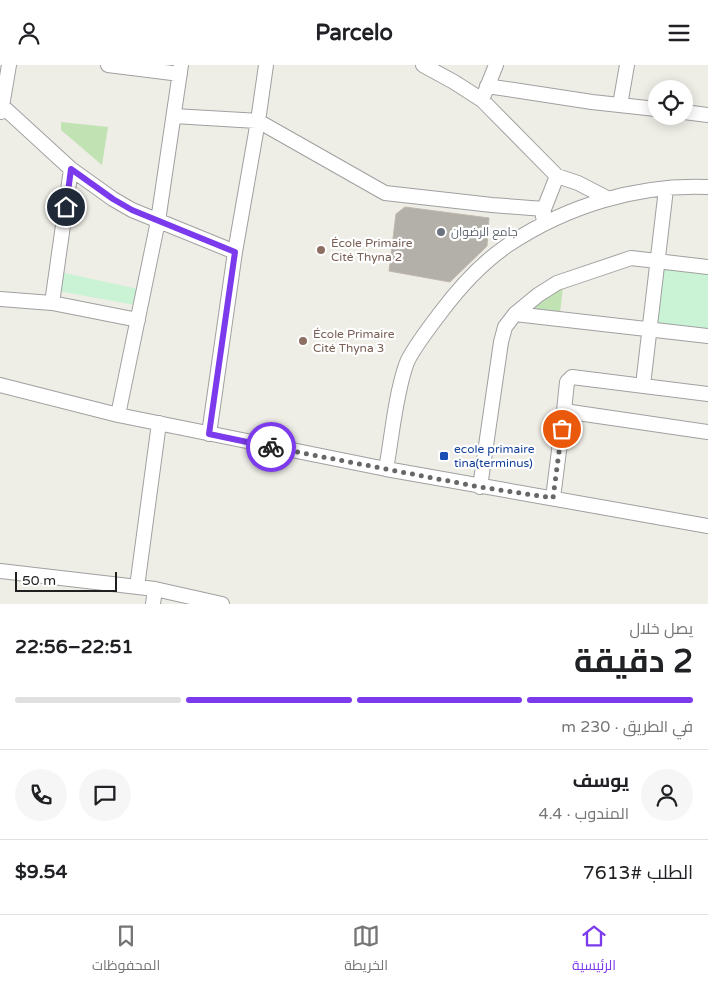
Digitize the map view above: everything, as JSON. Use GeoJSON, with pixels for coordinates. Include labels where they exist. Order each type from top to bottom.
{"type":"FeatureCollection","features":[{"type":"Feature","properties":{"kind":"street"},"geometry":{"type":"LineString","coordinates":[[9,65],[1,108],[71,169],[132,210],[235,252]]}},
{"type":"Feature","properties":{"kind":"street"},"geometry":{"type":"LineString","coordinates":[[108,65],[181,69],[158,221],[118,415]]}},
{"type":"Feature","properties":{"kind":"street"},"geometry":{"type":"LineString","coordinates":[[209,434],[235,252],[266,65]]}},
{"type":"Feature","properties":{"kind":"street"},"geometry":{"type":"LineString","coordinates":[[423,65],[482,100],[557,176],[578,183],[609,199]]}},
{"type":"Feature","properties":{"kind":"street"},"geometry":{"type":"LineString","coordinates":[[482,100],[496,65]]}},
{"type":"Feature","properties":{"kind":"street"},"geometry":{"type":"LineString","coordinates":[[620,105],[627,65]]}},
{"type":"Feature","properties":{"kind":"street"},"geometry":{"type":"LineString","coordinates":[[487,86],[648,108]]}},
{"type":"Feature","properties":{"kind":"street"},"geometry":{"type":"LineString","coordinates":[[693,113],[708,115]]}},
{"type":"Feature","properties":{"kind":"street"},"geometry":{"type":"LineString","coordinates":[[174,116],[258,121],[385,193],[544,209]]}},
{"type":"Feature","properties":{"kind":"street"},"geometry":{"type":"LineString","coordinates":[[52,303],[71,169]]}},
{"type":"Feature","properties":{"kind":"street"},"geometry":{"type":"LineString","coordinates":[[542,224],[544,209],[557,176]]}},
{"type":"Feature","properties":{"kind":"street"},"geometry":{"type":"LineString","coordinates":[[578,183],[581,208]]}},
{"type":"Feature","properties":{"kind":"street"},"geometry":{"type":"LineString","coordinates":[[386,469],[406,364],[432,324],[462,285],[506,246],[542,224],[609,199],[632,193],[687,186],[708,187]]}},
{"type":"Feature","properties":{"kind":"street"},"geometry":{"type":"LineString","coordinates":[[642,385],[666,189]]}},
{"type":"Feature","properties":{"kind":"street"},"geometry":{"type":"LineString","coordinates":[[480,487],[501,342],[505,327],[515,313],[557,283],[631,258],[708,267]]}},
{"type":"Feature","properties":{"kind":"street"},"geometry":{"type":"LineString","coordinates":[[0,299],[52,303],[138,320]]}},
{"type":"Feature","properties":{"kind":"street"},"geometry":{"type":"LineString","coordinates":[[515,313],[708,336]]}},
{"type":"Feature","properties":{"kind":"street"},"geometry":{"type":"LineString","coordinates":[[553,498],[567,382],[572,377],[708,394]]}},
{"type":"Feature","properties":{"kind":"street"},"geometry":{"type":"LineString","coordinates":[[0,385],[118,415],[209,434],[480,487],[708,526]]}},
{"type":"Feature","properties":{"kind":"street"},"geometry":{"type":"LineString","coordinates":[[564,411],[708,432]]}},
{"type":"Feature","properties":{"kind":"street"},"geometry":{"type":"LineString","coordinates":[[137,587],[158,423]]}},
{"type":"Feature","properties":{"kind":"street"},"geometry":{"type":"LineString","coordinates":[[0,571],[155,589],[222,604]]}},
{"type":"Feature","properties":{"kind":"street"},"geometry":{"type":"LineString","coordinates":[[153,604],[155,589]]}},
{"type":"Feature","properties":{"kind":"green space"},"geometry":{"type":"Polygon","coordinates":[[[61,122],[108,127],[102,165],[61,130],[61,122]]]}},
{"type":"Feature","properties":{"kind":"green space"},"geometry":{"type":"Polygon","coordinates":[[[664,267],[708,273],[708,331],[657,324],[664,267]]]}},
{"type":"Feature","properties":{"kind":"green space"},"geometry":{"type":"Polygon","coordinates":[[[60,272],[138,289],[135,305],[58,291],[60,272]]]}},
{"type":"Feature","properties":{"kind":"green space"},"geometry":{"type":"Polygon","coordinates":[[[563,287],[560,313],[531,310],[531,307],[563,287]]]}},
{"type":"Feature","properties":{"kind":"building","name":"جامع الرضوان"},"geometry":{"type":"Polygon","coordinates":[[[405,207],[489,218],[487,246],[450,282],[389,271],[396,214],[405,207]]]}},
{"type":"Feature","properties":{"kind":"way so far"},"geometry":{"type":"LineString","coordinates":[[271,447],[480,487],[553,498],[562,429]]}},
{"type":"Feature","properties":{"kind":"place","name":"جامع الرضوان"},"geometry":{"type":"Point","coordinates":[441,232]}},
{"type":"Feature","properties":{"kind":"place","name":"École Primaire Cité Thyna 2"},"geometry":{"type":"Point","coordinates":[321,250]}},
{"type":"Feature","properties":{"kind":"place","name":"École Primaire Cité Thyna 3"},"geometry":{"type":"Point","coordinates":[303,341]}},
{"type":"Feature","properties":{"kind":"place","name":"ecole primaire tina(terminus)"},"geometry":{"type":"Point","coordinates":[444,456]}},
{"type":"Feature","properties":{"kind":"route"},"geometry":{"type":"LineString","coordinates":[[66,207],[71,169],[132,210],[235,252],[209,434],[271,447]]}}]}
